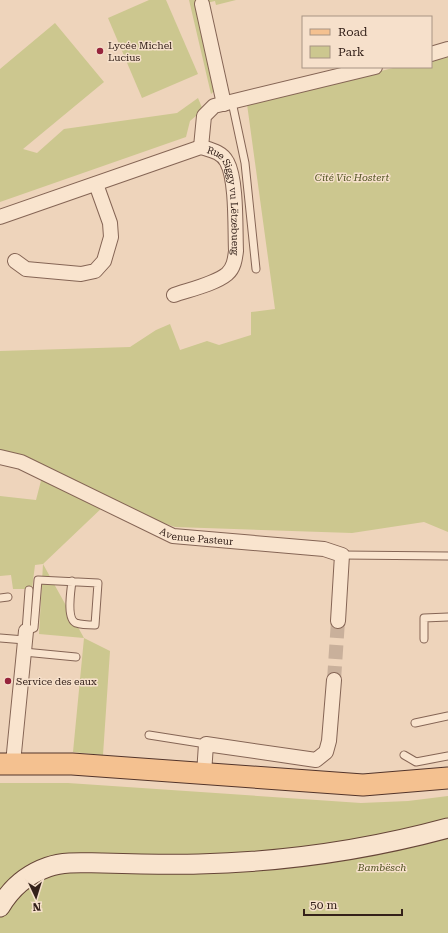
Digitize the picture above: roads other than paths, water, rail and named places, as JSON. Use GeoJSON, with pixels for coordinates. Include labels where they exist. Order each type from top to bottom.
{"type":"FeatureCollection","features":[{"type":"Feature","properties":{"kind":"main road"},"geometry":{"type":"LineString","coordinates":[[6,763],[72,764],[363,785],[448,778]]}},
{"type":"Feature","properties":{"kind":"main road"},"geometry":{"type":"LineString","coordinates":[[0,907],[6,896],[27,877],[49,867],[73,863],[197,864],[258,862],[367,846],[448,828]]}},
{"type":"Feature","properties":{"kind":"street"},"geometry":{"type":"LineString","coordinates":[[202,4],[228,103]]}},
{"type":"Feature","properties":{"kind":"street"},"geometry":{"type":"LineString","coordinates":[[432,54],[448,49]]}},
{"type":"Feature","properties":{"kind":"street","name":"Rue Siggy vu Lëtzebuerg"},"geometry":{"type":"LineString","coordinates":[[201,147],[204,116],[214,106],[371,68]]}},
{"type":"Feature","properties":{"kind":"street","name":"Rue Siggy vu Lëtzebuerg"},"geometry":{"type":"LineString","coordinates":[[0,217],[201,147],[217,151],[227,161],[232,174],[236,251],[234,263],[227,274],[174,295]]}},
{"type":"Feature","properties":{"kind":"street"},"geometry":{"type":"LineString","coordinates":[[15,262],[26,269],[81,274],[95,271],[104,261],[111,237],[110,223],[96,184]]}},
{"type":"Feature","properties":{"kind":"street","name":"Avenue Pasteur"},"geometry":{"type":"LineString","coordinates":[[0,457],[21,462],[173,536],[324,549],[342,555]]}},
{"type":"Feature","properties":{"kind":"street"},"geometry":{"type":"LineString","coordinates":[[338,621],[342,555]]}},
{"type":"Feature","properties":{"kind":"street"},"geometry":{"type":"LineString","coordinates":[[6,763],[25,641]]}},
{"type":"Feature","properties":{"kind":"street"},"geometry":{"type":"LineString","coordinates":[[204,774],[206,744],[316,760],[326,752],[330,741],[334,680]]}},
{"type":"Feature","properties":{"kind":"lane"},"geometry":{"type":"LineString","coordinates":[[228,103],[246,163],[256,269]]}},
{"type":"Feature","properties":{"kind":"lane"},"geometry":{"type":"LineString","coordinates":[[342,555],[448,556]]}},
{"type":"Feature","properties":{"kind":"lane"},"geometry":{"type":"LineString","coordinates":[[25,641],[34,628],[38,580],[72,581],[98,582],[95,625],[76,623],[72,620],[70,614],[72,581]]}},
{"type":"Feature","properties":{"kind":"lane"},"geometry":{"type":"LineString","coordinates":[[25,641],[29,590]]}},
{"type":"Feature","properties":{"kind":"lane"},"geometry":{"type":"LineString","coordinates":[[0,598],[8,597]]}},
{"type":"Feature","properties":{"kind":"lane"},"geometry":{"type":"LineString","coordinates":[[424,639],[424,618],[448,618]]}},
{"type":"Feature","properties":{"kind":"lane"},"geometry":{"type":"LineString","coordinates":[[0,638],[25,641],[76,657]]}},
{"type":"Feature","properties":{"kind":"lane"},"geometry":{"type":"LineString","coordinates":[[415,723],[448,716]]}},
{"type":"Feature","properties":{"kind":"lane"},"geometry":{"type":"LineString","coordinates":[[150,735],[206,744]]}},
{"type":"Feature","properties":{"kind":"lane"},"geometry":{"type":"LineString","coordinates":[[404,755],[416,762],[448,756]]}},
{"type":"Feature","properties":{"kind":"tunnel"},"geometry":{"type":"LineString","coordinates":[[334,680],[338,621]]}},
{"type":"Feature","properties":{"kind":"place","name":"Lycée Michel Lucius"},"geometry":{"type":"Point","coordinates":[100,51]}},
{"type":"Feature","properties":{"kind":"place","name":"Service des eaux"},"geometry":{"type":"Point","coordinates":[8,681]}},
{"type":"Feature","properties":{"kind":"park label","name":"Cité Vic Hostert"},"geometry":{"type":"Point","coordinates":[352,177]}},
{"type":"Feature","properties":{"kind":"park label","name":"Bambësch"},"geometry":{"type":"Point","coordinates":[382,867]}}]}
